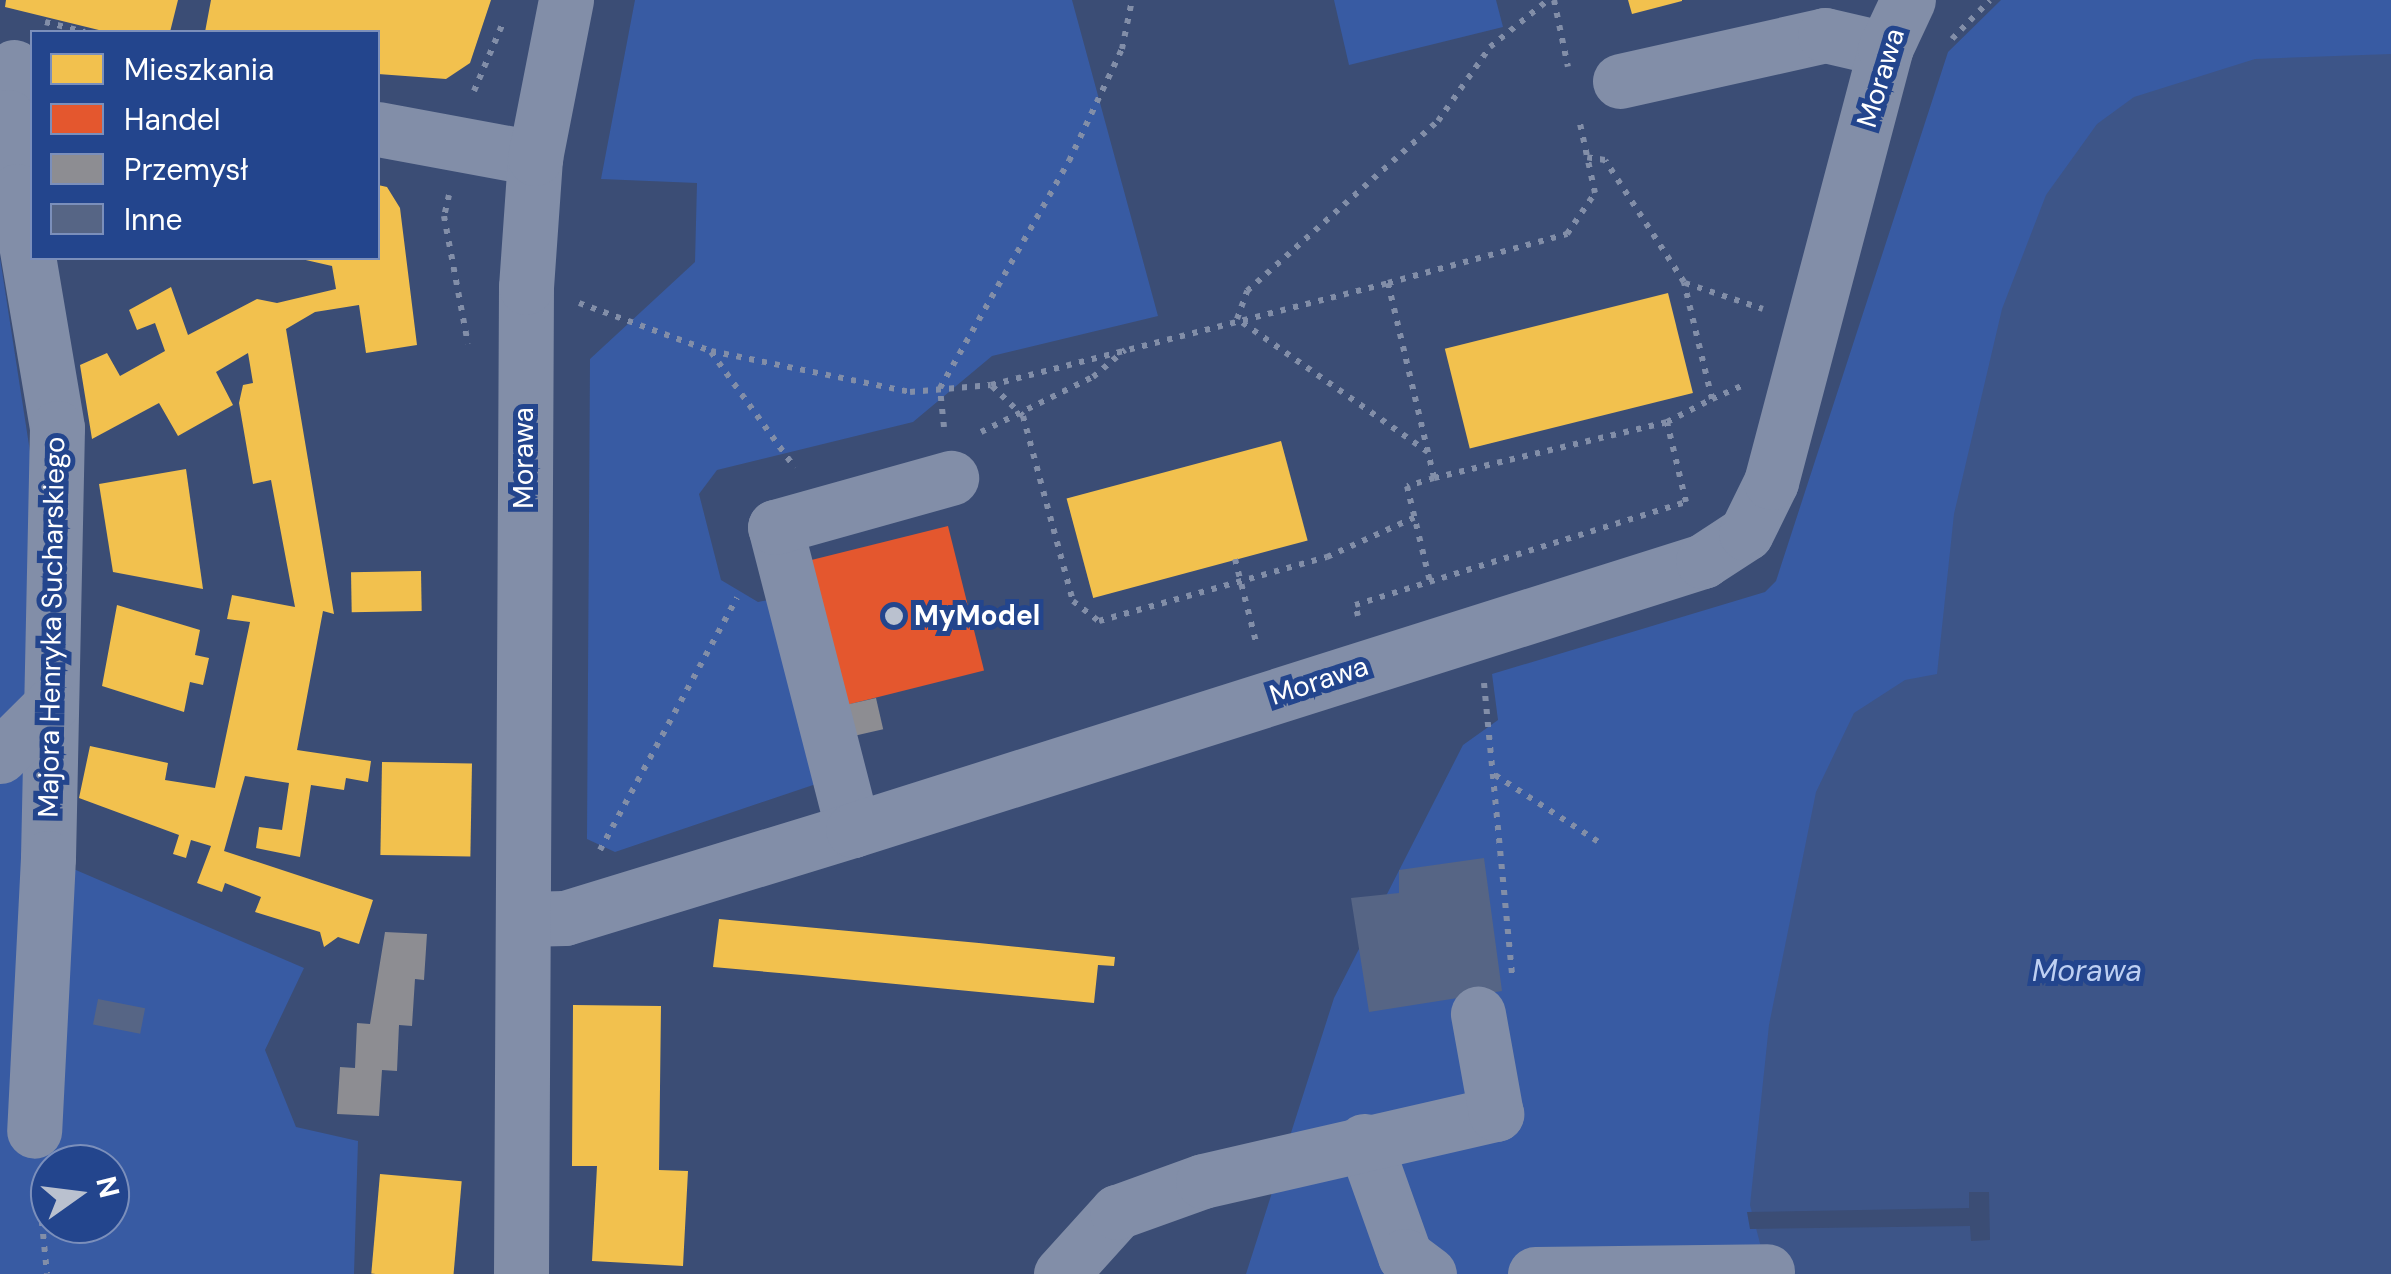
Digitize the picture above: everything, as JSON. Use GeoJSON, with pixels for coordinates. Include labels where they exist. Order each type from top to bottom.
{"type":"FeatureCollection","features":[{"type":"Feature","properties":{"kind":"street","name":"Morawa"},"geometry":{"type":"LineString","coordinates":[[521,1274],[524,355],[535,158],[566,0]]}},
{"type":"Feature","properties":{"kind":"street","name":"Morawa"},"geometry":{"type":"LineString","coordinates":[[523,919],[565,918],[852,830],[1463,656],[1702,560],[1746,534],[1770,482],[1886,48],[1908,0]]}},
{"type":"Feature","properties":{"kind":"street"},"geometry":{"type":"LineString","coordinates":[[1620,81],[1825,35],[1886,48]]}},
{"type":"Feature","properties":{"kind":"street","name":"Majora Henryka Sucharskiego"},"geometry":{"type":"LineString","coordinates":[[16,67],[8,117],[57,428],[52,706],[34,1130]]}},
{"type":"Feature","properties":{"kind":"street"},"geometry":{"type":"LineString","coordinates":[[380,129],[535,158]]}},
{"type":"Feature","properties":{"kind":"street"},"geometry":{"type":"LineString","coordinates":[[852,830],[775,527],[826,514],[960,457]]}},
{"type":"Feature","properties":{"kind":"street"},"geometry":{"type":"LineString","coordinates":[[0,756],[52,706]]}},
{"type":"Feature","properties":{"kind":"street"},"geometry":{"type":"LineString","coordinates":[[1060,1274],[1117,1212],[1203,1180],[1496,1114],[1496,1001]]}},
{"type":"Feature","properties":{"kind":"street"},"geometry":{"type":"LineString","coordinates":[[1364,1141],[1405,1256],[1429,1274]]}},
{"type":"Feature","properties":{"kind":"street"},"geometry":{"type":"LineString","coordinates":[[1536,1274],[1767,1271]]}},
{"type":"Feature","properties":{"kind":"path"},"geometry":{"type":"LineString","coordinates":[[1126,349],[1092,377],[960,457],[940,388],[1070,161],[1122,48],[1132,0]]}},
{"type":"Feature","properties":{"kind":"path"},"geometry":{"type":"LineString","coordinates":[[1237,319],[1247,291],[1438,122],[1490,47],[1548,0]]}},
{"type":"Feature","properties":{"kind":"path"},"geometry":{"type":"LineString","coordinates":[[464,108],[504,18]]}},
{"type":"Feature","properties":{"kind":"path"},"geometry":{"type":"LineString","coordinates":[[564,297],[710,351],[910,392],[991,385],[1567,234],[1596,192],[1588,157],[1604,160],[1684,282],[1712,398],[1667,422],[1407,486],[1414,517],[1463,656],[1494,774],[1496,1001]]}},
{"type":"Feature","properties":{"kind":"path"},"geometry":{"type":"LineString","coordinates":[[1388,282],[1434,478]]}},
{"type":"Feature","properties":{"kind":"path"},"geometry":{"type":"LineString","coordinates":[[1684,282],[1814,327]]}},
{"type":"Feature","properties":{"kind":"path"},"geometry":{"type":"LineString","coordinates":[[1237,319],[1428,452]]}},
{"type":"Feature","properties":{"kind":"path"},"geometry":{"type":"LineString","coordinates":[[710,351],[826,514]]}},
{"type":"Feature","properties":{"kind":"path"},"geometry":{"type":"LineString","coordinates":[[991,385],[1023,416],[1073,600],[1099,621],[1327,557],[1414,517]]}},
{"type":"Feature","properties":{"kind":"path"},"geometry":{"type":"LineString","coordinates":[[1234,559],[1261,662]]}},
{"type":"Feature","properties":{"kind":"path"},"geometry":{"type":"LineString","coordinates":[[596,856],[748,579],[785,566]]}},
{"type":"Feature","properties":{"kind":"path"},"geometry":{"type":"LineString","coordinates":[[1494,774],[1603,845]]}},
{"type":"Feature","properties":{"kind":"path"},"geometry":{"type":"LineString","coordinates":[[34,1130],[47,1274]]}},
{"type":"Feature","properties":{"kind":"shaded area"},"geometry":{"type":"Polygon","coordinates":[[[635,0],[1072,0],[1158,316],[992,356],[913,422],[717,470],[699,494],[721,580],[758,602],[777,598],[822,782],[615,852],[587,839],[590,359],[695,262],[697,183],[601,179],[635,0]]]}},
{"type":"Feature","properties":{"kind":"shaded area"},"geometry":{"type":"Polygon","coordinates":[[[1334,0],[1496,0],[1503,27],[1349,65],[1334,0]]]}},
{"type":"Feature","properties":{"kind":"shaded area","name":"Morawa"},"geometry":{"type":"Polygon","coordinates":[[[2001,0],[2391,0],[2391,1274],[1246,1274],[1334,998],[1463,745],[1498,720],[1492,674],[1765,592],[1776,581],[1948,52],[2001,0]]]}},
{"type":"Feature","properties":{"kind":"shaded area"},"geometry":{"type":"Polygon","coordinates":[[[0,258],[31,458],[48,858],[304,968],[265,1050],[296,1127],[358,1141],[354,1274],[0,1274],[0,258]]]}},
{"type":"Feature","properties":{"kind":"water","name":"Morawa"},"geometry":{"type":"Polygon","coordinates":[[[2391,54],[2391,1274],[1768,1274],[1750,1205],[1769,1025],[1816,792],[1854,713],[1905,680],[1937,674],[1954,514],[2002,309],[2046,195],[2097,124],[2134,97],[2255,59],[2391,54]]]}},
{"type":"Feature","properties":{"kind":"pier"},"geometry":{"type":"Polygon","coordinates":[[[1969,1192],[1989,1192],[1990,1240],[1971,1241],[1970,1226],[1750,1229],[1747,1212],[1969,1208],[1969,1192]]]}},
{"type":"Feature","properties":{"kind":"building: Mieszkania"},"geometry":{"type":"Polygon","coordinates":[[[6,0],[178,0],[170,30],[99,30],[5,7],[6,0]]]}},
{"type":"Feature","properties":{"kind":"building: Mieszkania"},"geometry":{"type":"Polygon","coordinates":[[[211,0],[491,0],[470,63],[446,79],[380,74],[380,30],[205,30],[211,0]]]}},
{"type":"Feature","properties":{"kind":"building: Mieszkania"},"geometry":{"type":"Polygon","coordinates":[[[1628,0],[1682,0],[1682,1],[1632,14],[1628,0]]]}},
{"type":"Feature","properties":{"kind":"building: Mieszkania"},"geometry":{"type":"Polygon","coordinates":[[[380,185],[387,187],[400,208],[417,345],[366,353],[359,305],[315,312],[286,329],[334,614],[323,611],[297,750],[371,761],[368,782],[346,778],[344,790],[311,785],[300,857],[256,848],[259,827],[282,830],[289,783],[245,776],[224,851],[373,900],[359,944],[338,937],[324,947],[320,932],[255,912],[261,897],[225,883],[222,892],[197,883],[211,846],[191,840],[186,858],[173,854],[179,835],[79,798],[90,746],[168,763],[165,780],[215,788],[250,622],[227,619],[232,595],[295,607],[271,480],[253,484],[239,403],[243,385],[253,383],[248,353],[216,372],[233,405],[178,436],[159,403],[92,439],[80,365],[107,353],[120,376],[165,351],[155,323],[137,330],[129,310],[171,287],[188,335],[257,299],[277,303],[336,289],[332,266],[306,260],[380,260],[380,185]]]}},
{"type":"Feature","properties":{"kind":"building: Mieszkania"},"geometry":{"type":"Polygon","coordinates":[[[1668,293],[1693,393],[1470,449],[1445,349],[1668,293]]]}},
{"type":"Feature","properties":{"kind":"building: Mieszkania"},"geometry":{"type":"Polygon","coordinates":[[[1281,441],[1308,540],[1093,598],[1067,498],[1281,441]]]}},
{"type":"Feature","properties":{"kind":"building: Mieszkania"},"geometry":{"type":"Polygon","coordinates":[[[186,469],[203,589],[113,572],[99,484],[186,469]]]}},
{"type":"Feature","properties":{"kind":"building: Mieszkania"},"geometry":{"type":"Polygon","coordinates":[[[421,571],[422,611],[352,612],[351,572],[421,571]]]}},
{"type":"Feature","properties":{"kind":"building: Mieszkania"},"geometry":{"type":"Polygon","coordinates":[[[117,605],[200,630],[195,655],[209,658],[203,685],[190,682],[184,712],[102,686],[117,605]]]}},
{"type":"Feature","properties":{"kind":"building: Mieszkania"},"geometry":{"type":"Polygon","coordinates":[[[382,762],[472,764],[470,857],[380,855],[382,762]]]}},
{"type":"Feature","properties":{"kind":"building: Mieszkania"},"geometry":{"type":"Polygon","coordinates":[[[719,919],[1115,957],[1114,966],[1098,965],[1094,1003],[713,967],[719,919]]]}},
{"type":"Feature","properties":{"kind":"building: Mieszkania"},"geometry":{"type":"Polygon","coordinates":[[[573,1005],[661,1006],[659,1170],[688,1171],[683,1266],[592,1261],[597,1166],[572,1166],[573,1005]]]}},
{"type":"Feature","properties":{"kind":"building: Mieszkania"},"geometry":{"type":"Polygon","coordinates":[[[380,1174],[462,1181],[454,1274],[371,1274],[380,1174]]]}},
{"type":"Feature","properties":{"kind":"building: Handel","name":"MyModel"},"geometry":{"type":"Polygon","coordinates":[[[948,526],[984,671],[840,706],[804,562],[948,526]]]}},
{"type":"Feature","properties":{"kind":"building: Przemysł"},"geometry":{"type":"Polygon","coordinates":[[[876,698],[883,729],[848,737],[841,706],[876,698]]]}},
{"type":"Feature","properties":{"kind":"building: Przemysł"},"geometry":{"type":"Polygon","coordinates":[[[385,932],[427,934],[424,980],[415,979],[412,1026],[399,1025],[397,1071],[382,1070],[379,1116],[337,1114],[340,1067],[355,1068],[357,1023],[370,1024],[385,932]]]}},
{"type":"Feature","properties":{"kind":"building: Inne"},"geometry":{"type":"Polygon","coordinates":[[[1484,858],[1502,991],[1369,1012],[1351,898],[1399,893],[1399,870],[1484,858]]]}},
{"type":"Feature","properties":{"kind":"building: Inne"},"geometry":{"type":"Polygon","coordinates":[[[98,999],[145,1008],[140,1034],[93,1025],[98,999]]]}},
{"type":"Feature","properties":{"kind":"place","name":"MyModel"},"geometry":{"type":"Point","coordinates":[894,616]}}]}
